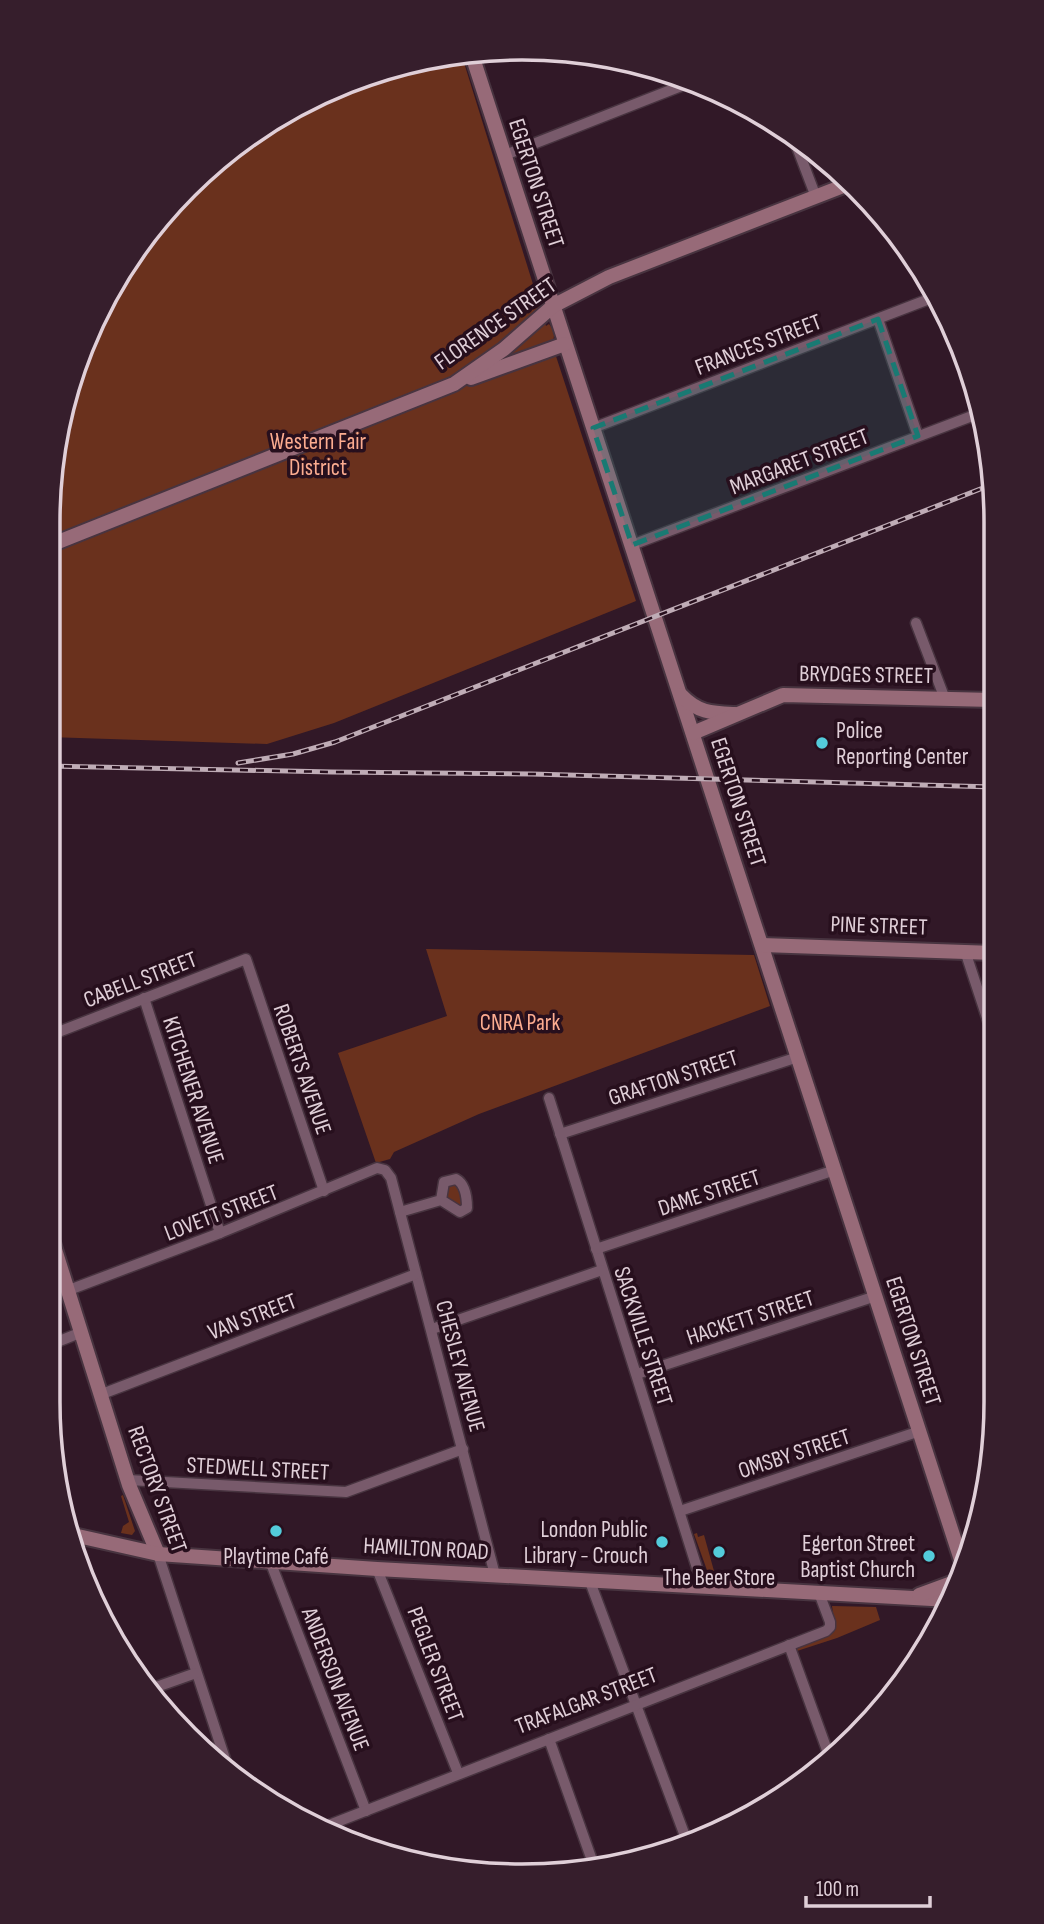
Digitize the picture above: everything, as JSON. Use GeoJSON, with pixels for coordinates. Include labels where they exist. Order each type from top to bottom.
{"type":"FeatureCollection","features":[{"type":"Feature","properties":{"kind":"street","name":"EGERTON STREET"},"geometry":{"type":"LineString","coordinates":[[475,62],[960,1552]]}},
{"type":"Feature","properties":{"kind":"street"},"geometry":{"type":"LineString","coordinates":[[505,155],[679,87]]}},
{"type":"Feature","properties":{"kind":"street"},"geometry":{"type":"LineString","coordinates":[[798,151],[816,197]]}},
{"type":"Feature","properties":{"kind":"street","name":"FLORENCE STREET"},"geometry":{"type":"LineString","coordinates":[[60,541],[454,384],[504,349],[553,306],[609,277],[841,187]]}},
{"type":"Feature","properties":{"kind":"street","name":"FRANCES STREET"},"geometry":{"type":"LineString","coordinates":[[593,428],[928,300]]}},
{"type":"Feature","properties":{"kind":"street"},"geometry":{"type":"LineString","coordinates":[[878,319],[918,436]]}},
{"type":"Feature","properties":{"kind":"street"},"geometry":{"type":"LineString","coordinates":[[454,384],[565,344]]}},
{"type":"Feature","properties":{"kind":"street","name":"MARGARET STREET"},"geometry":{"type":"LineString","coordinates":[[632,545],[972,416]]}},
{"type":"Feature","properties":{"kind":"street"},"geometry":{"type":"LineString","coordinates":[[916,622],[945,699]]}},
{"type":"Feature","properties":{"kind":"street"},"geometry":{"type":"LineString","coordinates":[[681,694],[695,708],[706,712],[742,714]]}},
{"type":"Feature","properties":{"kind":"street","name":"BRYDGES STREET"},"geometry":{"type":"LineString","coordinates":[[694,733],[783,695],[984,700]]}},
{"type":"Feature","properties":{"kind":"street","name":"PINE STREET"},"geometry":{"type":"LineString","coordinates":[[762,945],[984,952]]}},
{"type":"Feature","properties":{"kind":"street"},"geometry":{"type":"LineString","coordinates":[[965,951],[984,1009]]}},
{"type":"Feature","properties":{"kind":"street","name":"CABELL STREET"},"geometry":{"type":"LineString","coordinates":[[60,1030],[246,959]]}},
{"type":"Feature","properties":{"kind":"street","name":"ROBERTS AVENUE"},"geometry":{"type":"LineString","coordinates":[[246,959],[324,1191]]}},
{"type":"Feature","properties":{"kind":"street","name":"KITCHENER AVENUE"},"geometry":{"type":"LineString","coordinates":[[144,998],[220,1233]]}},
{"type":"Feature","properties":{"kind":"street","name":"GRAFTON STREET"},"geometry":{"type":"LineString","coordinates":[[560,1134],[798,1057]]}},
{"type":"Feature","properties":{"kind":"street","name":"SACKVILLE STREET"},"geometry":{"type":"LineString","coordinates":[[549,1098],[703,1587]]}},
{"type":"Feature","properties":{"kind":"street","name":"LOVETT STREET"},"geometry":{"type":"LineString","coordinates":[[69,1290],[220,1233],[377,1168],[385,1170]]}},
{"type":"Feature","properties":{"kind":"street","name":"CHESLEY AVENUE"},"geometry":{"type":"LineString","coordinates":[[385,1170],[391,1178],[495,1575]]}},
{"type":"Feature","properties":{"kind":"street","name":"DAME STREET"},"geometry":{"type":"LineString","coordinates":[[596,1250],[835,1170]]}},
{"type":"Feature","properties":{"kind":"street"},"geometry":{"type":"LineString","coordinates":[[400,1212],[440,1200]]}},
{"type":"Feature","properties":{"kind":"street","name":"RECTORY STREET"},"geometry":{"type":"LineString","coordinates":[[60,1263],[128,1480],[158,1554],[224,1756]]}},
{"type":"Feature","properties":{"kind":"street"},"geometry":{"type":"LineString","coordinates":[[432,1329],[602,1270]]}},
{"type":"Feature","properties":{"kind":"street","name":"VAN STREET"},"geometry":{"type":"LineString","coordinates":[[102,1394],[416,1273]]}},
{"type":"Feature","properties":{"kind":"street","name":"HACKETT STREET"},"geometry":{"type":"LineString","coordinates":[[637,1374],[876,1296]]}},
{"type":"Feature","properties":{"kind":"street"},"geometry":{"type":"LineString","coordinates":[[60,1341],[82,1332]]}},
{"type":"Feature","properties":{"kind":"street","name":"OMSBY STREET"},"geometry":{"type":"LineString","coordinates":[[680,1511],[920,1431]]}},
{"type":"Feature","properties":{"kind":"street","name":"STEDWELL STREET"},"geometry":{"type":"LineString","coordinates":[[128,1480],[346,1492],[463,1449]]}},
{"type":"Feature","properties":{"kind":"street","name":"HAMILTON ROAD"},"geometry":{"type":"LineString","coordinates":[[79,1536],[158,1554],[377,1569],[940,1599]]}},
{"type":"Feature","properties":{"kind":"street","name":"ANDERSON AVENUE"},"geometry":{"type":"LineString","coordinates":[[270,1562],[366,1811]]}},
{"type":"Feature","properties":{"kind":"street","name":"PEGLER STREET"},"geometry":{"type":"LineString","coordinates":[[377,1569],[458,1773]]}},
{"type":"Feature","properties":{"kind":"street"},"geometry":{"type":"LineString","coordinates":[[589,1579],[685,1835]]}},
{"type":"Feature","properties":{"kind":"street"},"geometry":{"type":"LineString","coordinates":[[913,1597],[947,1585]]}},
{"type":"Feature","properties":{"kind":"street","name":"TRAFALGAR STREET"},"geometry":{"type":"LineString","coordinates":[[333,1824],[830,1627],[820,1593]]}},
{"type":"Feature","properties":{"kind":"street"},"geometry":{"type":"LineString","coordinates":[[789,1645],[827,1750]]}},
{"type":"Feature","properties":{"kind":"street"},"geometry":{"type":"LineString","coordinates":[[157,1687],[196,1673]]}},
{"type":"Feature","properties":{"kind":"street"},"geometry":{"type":"LineString","coordinates":[[549,1739],[592,1859]]}},
{"type":"Feature","properties":{"kind":"highlighted area"},"geometry":{"type":"Polygon","coordinates":[[[878,319],[918,436],[632,545],[593,428],[878,319]]]}},
{"type":"Feature","properties":{"kind":"green space","name":"Western Fair District"},"geometry":{"type":"Polygon","coordinates":[[[464,63],[546,326],[549,324],[553,331],[552,344],[636,601],[334,723],[267,744],[60,737],[60,492],[75,402],[107,317],[137,265],[174,217],[217,174],[265,137],[317,107],[402,75],[464,63]]]}},
{"type":"Feature","properties":{"kind":"green space","name":"CNRA Park"},"geometry":{"type":"Polygon","coordinates":[[[426,949],[754,955],[770,1006],[479,1114],[394,1152],[390,1159],[376,1163],[338,1053],[447,1016],[426,949]]]}},
{"type":"Feature","properties":{"kind":"green space"},"geometry":{"type":"Polygon","coordinates":[[[449,1184],[456,1184],[462,1200],[461,1206],[458,1207],[447,1199],[449,1184]]]}},
{"type":"Feature","properties":{"kind":"green space"},"geometry":{"type":"Polygon","coordinates":[[[123,1495],[135,1531],[132,1535],[121,1533],[123,1526],[129,1522],[121,1496],[123,1495]]]}},
{"type":"Feature","properties":{"kind":"green space"},"geometry":{"type":"Polygon","coordinates":[[[697,1533],[698,1537],[704,1535],[714,1571],[708,1573],[694,1534],[697,1533]]]}},
{"type":"Feature","properties":{"kind":"green space"},"geometry":{"type":"Polygon","coordinates":[[[832,1606],[876,1607],[880,1620],[797,1651],[797,1647],[833,1631],[835,1627],[832,1606]]]}},
{"type":"Feature","properties":{"kind":"railway"},"geometry":{"type":"LineString","coordinates":[[238,763],[293,754],[335,742],[984,488]]}},
{"type":"Feature","properties":{"kind":"railway"},"geometry":{"type":"LineString","coordinates":[[60,766],[532,774],[984,787]]}},
{"type":"Feature","properties":{"kind":"place","name":"Police Reporting Center"},"geometry":{"type":"Point","coordinates":[822,743]}},
{"type":"Feature","properties":{"kind":"place","name":"Playtime Café"},"geometry":{"type":"Point","coordinates":[276,1531]}},
{"type":"Feature","properties":{"kind":"place","name":"London Public Library - Crouch"},"geometry":{"type":"Point","coordinates":[662,1542]}},
{"type":"Feature","properties":{"kind":"place","name":"The Beer Store"},"geometry":{"type":"Point","coordinates":[719,1552]}},
{"type":"Feature","properties":{"kind":"place","name":"Egerton Street Baptist Church"},"geometry":{"type":"Point","coordinates":[929,1556]}}]}
